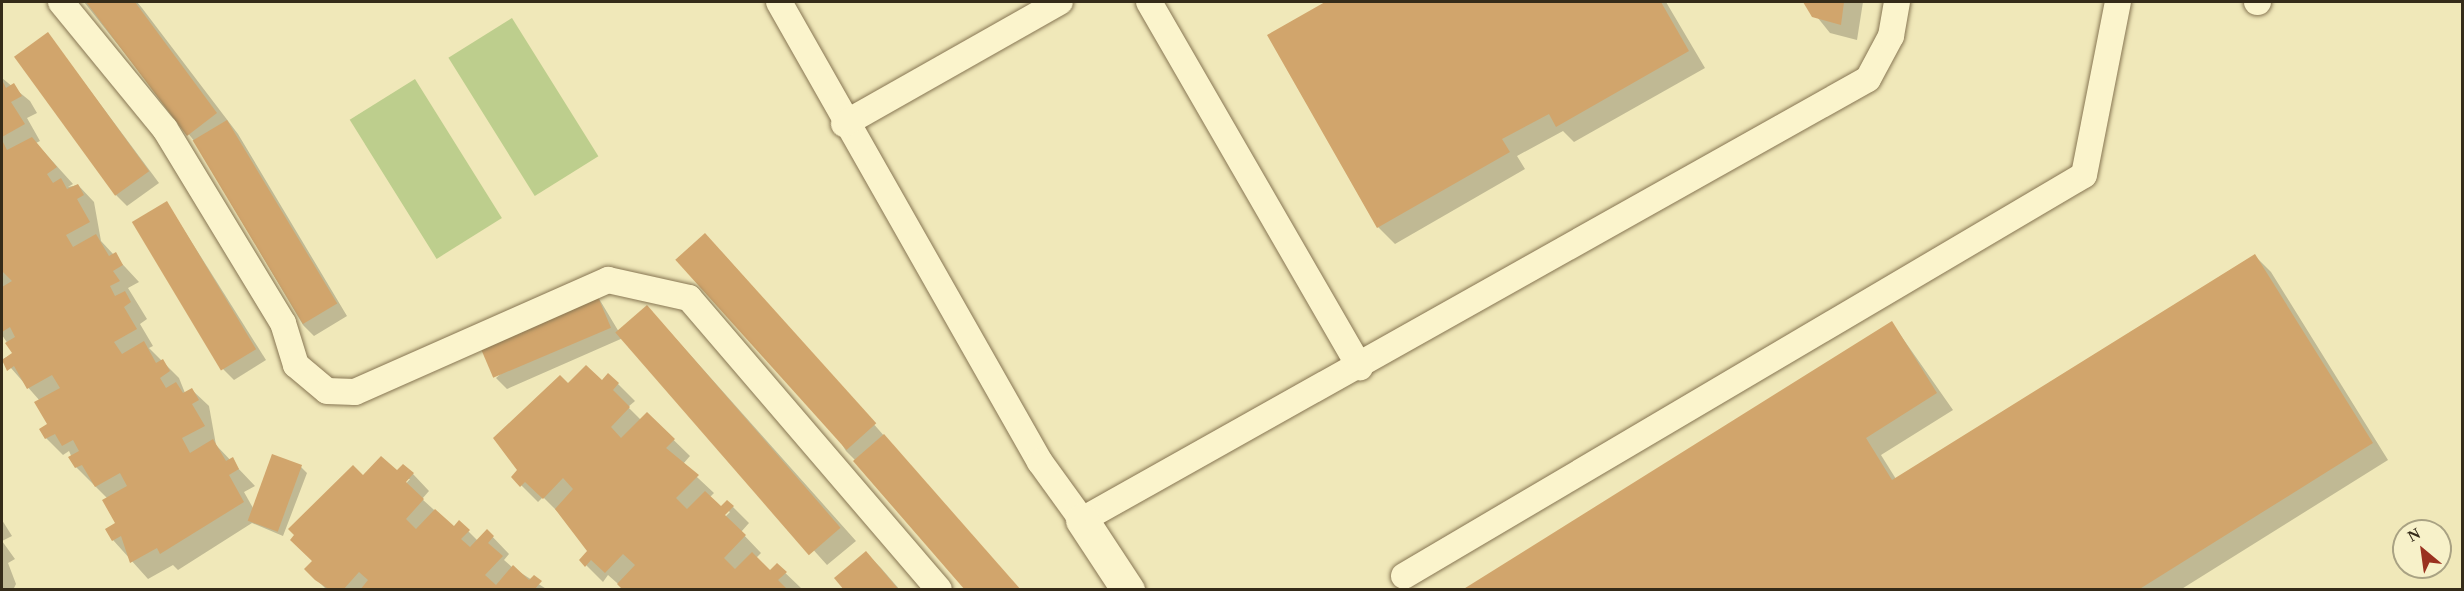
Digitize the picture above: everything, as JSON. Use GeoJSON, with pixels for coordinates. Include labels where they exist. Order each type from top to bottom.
{"type":"FeatureCollection","features":[{"type":"Feature","properties":{"kind":"street"},"geometry":{"type":"LineString","coordinates":[[1082,520],[1128,590]]}},
{"type":"Feature","properties":{"kind":"lane"},"geometry":{"type":"LineString","coordinates":[[62,2],[165,129],[283,323],[296,365],[327,391],[355,392],[608,280],[689,298],[939,590]]}},
{"type":"Feature","properties":{"kind":"lane"},"geometry":{"type":"LineString","coordinates":[[779,2],[844,124],[1040,462],[1082,520],[1360,367],[1868,79],[1891,36],[1897,2]]}},
{"type":"Feature","properties":{"kind":"lane"},"geometry":{"type":"LineString","coordinates":[[844,124],[1060,2]]}},
{"type":"Feature","properties":{"kind":"lane"},"geometry":{"type":"LineString","coordinates":[[1149,2],[1360,367]]}},
{"type":"Feature","properties":{"kind":"lane"},"geometry":{"type":"LineString","coordinates":[[1404,576],[2084,175],[2118,2]]}},
{"type":"Feature","properties":{"kind":"green space"},"geometry":{"type":"Polygon","coordinates":[[[512,18],[598,156],[535,196],[448,58],[512,18]]]}},
{"type":"Feature","properties":{"kind":"green space"},"geometry":{"type":"Polygon","coordinates":[[[415,79],[502,218],[437,259],[350,120],[415,79]]]}},
{"type":"Feature","properties":{"kind":"building"},"geometry":{"type":"Polygon","coordinates":[[[86,2],[135,2],[217,113],[187,136],[86,2]]]}},
{"type":"Feature","properties":{"kind":"building"},"geometry":{"type":"Polygon","coordinates":[[[1325,2],[1661,2],[1689,51],[1556,127],[1549,114],[1502,139],[1510,152],[1377,228],[1267,35],[1325,2]]]}},
{"type":"Feature","properties":{"kind":"building"},"geometry":{"type":"Polygon","coordinates":[[[1803,2],[1844,2],[1841,25],[1812,17],[1803,2]]]}},
{"type":"Feature","properties":{"kind":"building"},"geometry":{"type":"Polygon","coordinates":[[[48,32],[149,171],[115,196],[14,57],[48,32]]]}},
{"type":"Feature","properties":{"kind":"building"},"geometry":{"type":"Polygon","coordinates":[[[2,80],[6,88],[14,83],[22,96],[11,102],[25,124],[2,137],[2,80]]]}},
{"type":"Feature","properties":{"kind":"building"},"geometry":{"type":"Polygon","coordinates":[[[227,120],[337,303],[303,324],[193,141],[227,120]]]}},
{"type":"Feature","properties":{"kind":"building"},"geometry":{"type":"Polygon","coordinates":[[[32,137],[57,167],[47,174],[53,183],[61,178],[67,189],[78,184],[84,195],[77,199],[90,222],[66,235],[73,247],[96,234],[109,256],[116,252],[123,265],[113,271],[120,281],[110,286],[115,296],[125,291],[131,302],[124,307],[137,329],[114,342],[122,354],[144,341],[156,363],[163,359],[170,371],[160,378],[166,388],[176,382],[183,393],[192,388],[199,400],[192,404],[205,426],[182,438],[190,453],[213,439],[226,461],[233,457],[239,469],[229,475],[244,502],[160,554],[157,548],[130,563],[121,536],[112,541],[105,529],[115,523],[102,500],[127,486],[120,473],[95,487],[82,465],[75,468],[68,457],[79,451],[73,440],[62,446],[55,434],[45,439],[39,429],[47,424],[34,402],[60,388],[52,375],[27,389],[14,366],[7,371],[2,360],[12,353],[5,343],[15,337],[10,327],[2,332],[2,287],[12,281],[2,271],[2,140],[7,150],[32,137]]]}},
{"type":"Feature","properties":{"kind":"building"},"geometry":{"type":"Polygon","coordinates":[[[167,201],[256,349],[221,370],[132,222],[167,201]]]}},
{"type":"Feature","properties":{"kind":"building"},"geometry":{"type":"Polygon","coordinates":[[[705,233],[876,423],[847,450],[675,260],[705,233]]]}},
{"type":"Feature","properties":{"kind":"building"},"geometry":{"type":"Polygon","coordinates":[[[2255,254],[2373,443],[2138,590],[1462,590],[1892,321],[1937,393],[1866,438],[1892,480],[2255,254]]]}},
{"type":"Feature","properties":{"kind":"building"},"geometry":{"type":"Polygon","coordinates":[[[595,290],[611,328],[493,378],[477,340],[595,290]]]}},
{"type":"Feature","properties":{"kind":"building"},"geometry":{"type":"Polygon","coordinates":[[[647,305],[841,528],[809,555],[615,333],[647,305]]]}},
{"type":"Feature","properties":{"kind":"building"},"geometry":{"type":"Polygon","coordinates":[[[586,365],[602,380],[608,373],[619,383],[613,390],[630,407],[611,427],[621,438],[647,412],[675,439],[666,448],[699,475],[676,498],[687,509],[705,491],[721,506],[727,500],[734,506],[725,515],[746,535],[724,558],[735,569],[752,552],[770,570],[777,563],[787,572],[778,580],[788,590],[623,590],[617,584],[635,565],[623,554],[605,573],[591,560],[585,567],[579,560],[587,551],[555,509],[573,489],[563,478],[543,499],[525,482],[520,487],[511,477],[517,470],[493,438],[560,375],[568,383],[586,365]]]}},
{"type":"Feature","properties":{"kind":"building"},"geometry":{"type":"Polygon","coordinates":[[[884,434],[1021,590],[965,590],[853,461],[884,434]]]}},
{"type":"Feature","properties":{"kind":"building"},"geometry":{"type":"Polygon","coordinates":[[[272,454],[302,465],[278,532],[248,521],[272,454]]]}},
{"type":"Feature","properties":{"kind":"building"},"geometry":{"type":"Polygon","coordinates":[[[381,456],[397,470],[403,464],[414,473],[406,482],[424,499],[406,519],[416,529],[435,509],[454,526],[459,520],[470,530],[461,539],[470,547],[487,529],[494,536],[488,543],[503,556],[485,575],[496,585],[513,565],[529,580],[534,575],[542,581],[534,590],[360,590],[368,580],[359,572],[343,590],[330,590],[315,580],[304,569],[312,561],[290,540],[294,535],[288,529],[353,465],[363,475],[381,456]]]}},
{"type":"Feature","properties":{"kind":"building"},"geometry":{"type":"Polygon","coordinates":[[[866,551],[899,590],[844,590],[834,578],[866,551]]]}}]}
